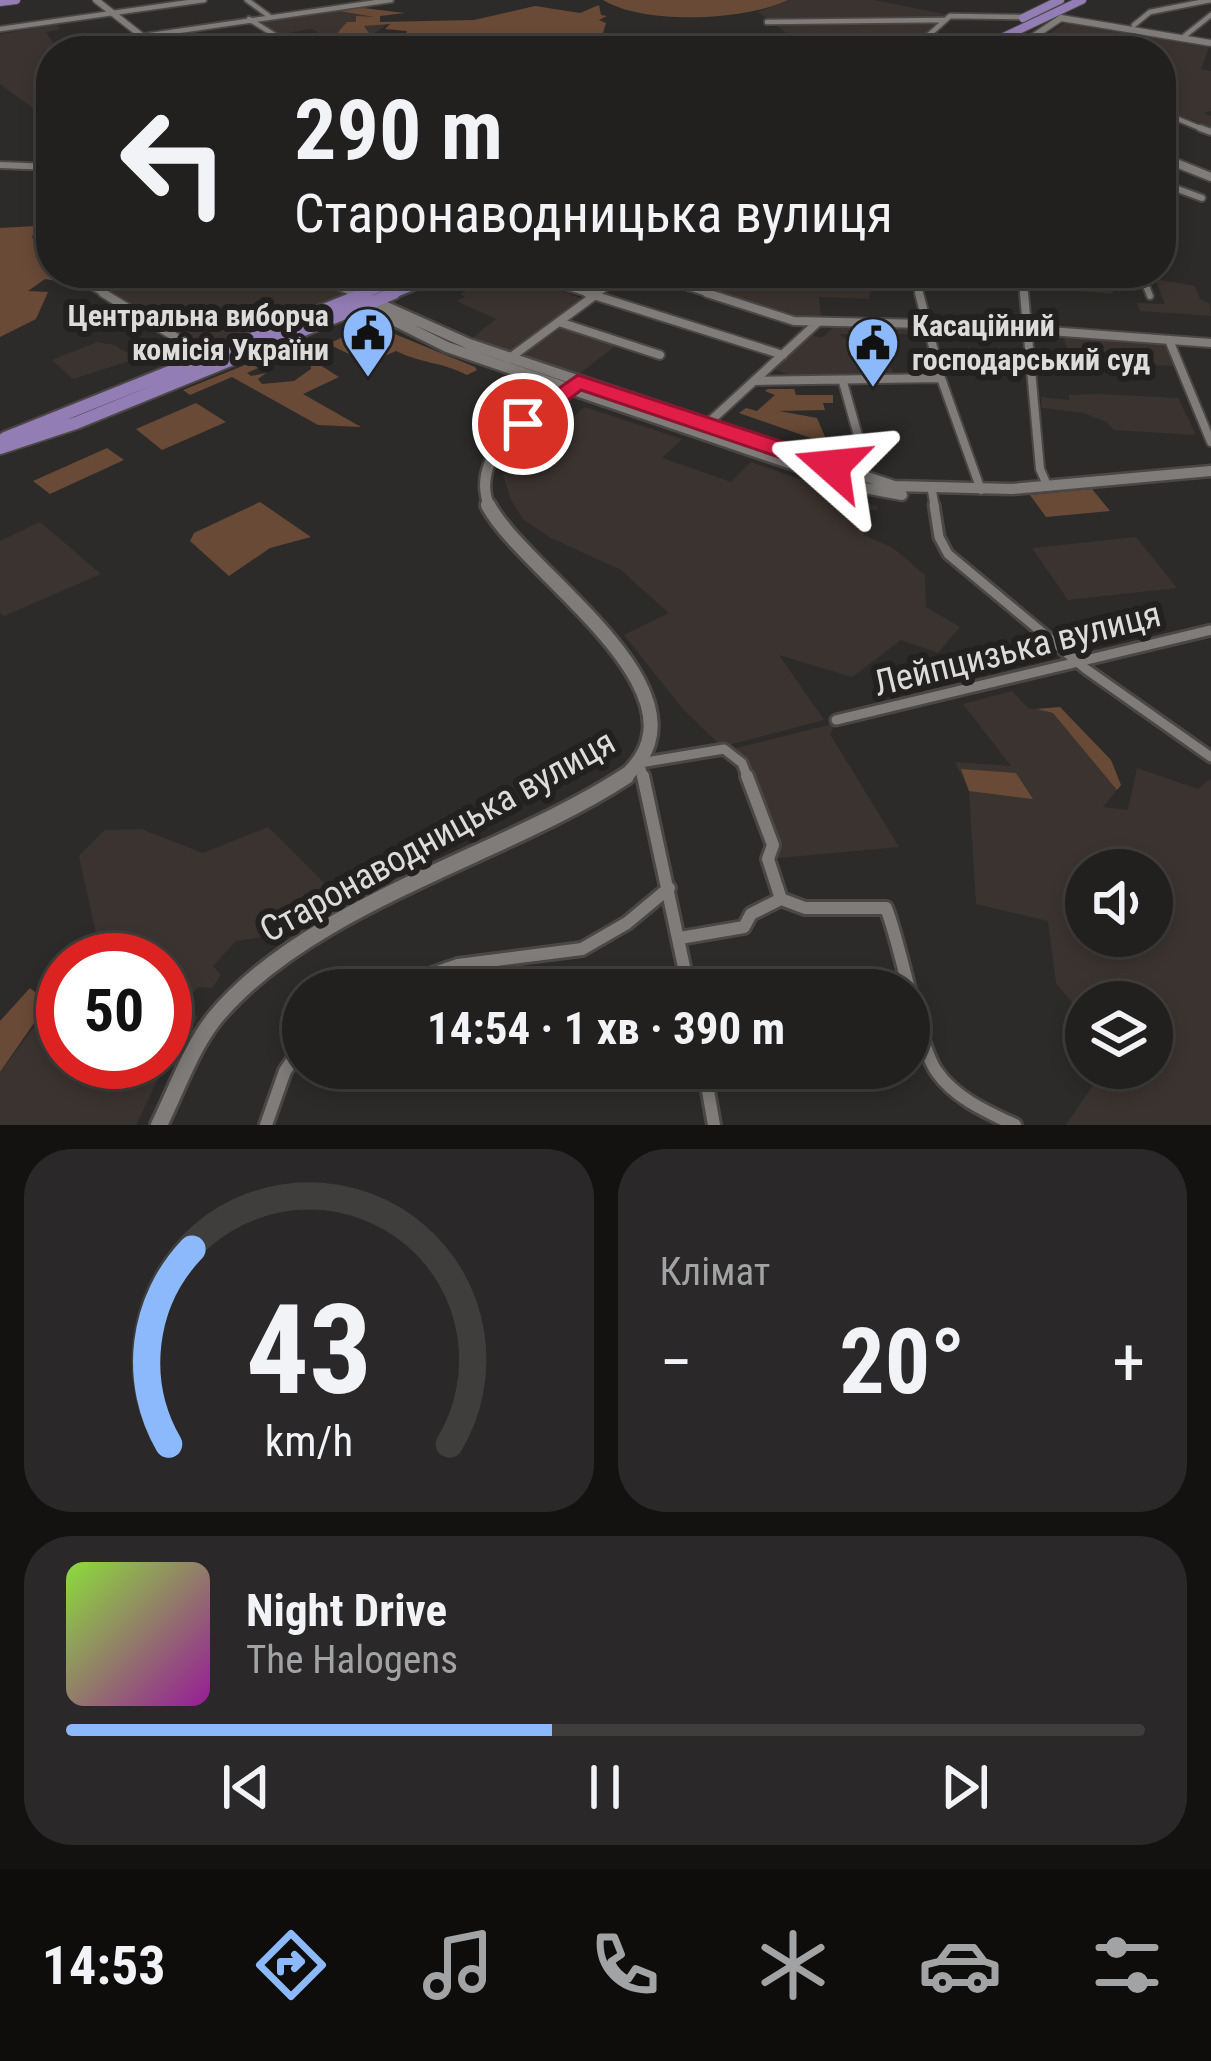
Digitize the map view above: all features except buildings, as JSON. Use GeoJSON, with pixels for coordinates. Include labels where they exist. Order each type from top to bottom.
{"type":"FeatureCollection","features":[{"type":"Feature","properties":{"kind":"main road"},"geometry":{"type":"LineString","coordinates":[[0,2],[16,0]]}},
{"type":"Feature","properties":{"kind":"main road"},"geometry":{"type":"LineString","coordinates":[[96,0],[136,36]]}},
{"type":"Feature","properties":{"kind":"main road"},"geometry":{"type":"LineString","coordinates":[[985,36],[1043,20],[1059,1],[1079,1]]}},
{"type":"Feature","properties":{"kind":"main road"},"geometry":{"type":"LineString","coordinates":[[991,33],[1004,36],[1079,1]]}},
{"type":"Feature","properties":{"kind":"main road"},"geometry":{"type":"LineString","coordinates":[[338,288],[430,340],[706,425],[862,482]]}},
{"type":"Feature","properties":{"kind":"main road"},"geometry":{"type":"LineString","coordinates":[[0,439],[287,332],[382,288]]}},
{"type":"Feature","properties":{"kind":"main road"},"geometry":{"type":"LineString","coordinates":[[376,300],[406,288]]}},
{"type":"Feature","properties":{"kind":"main road"},"geometry":{"type":"LineString","coordinates":[[357,299],[376,300],[445,334],[573,385],[587,397],[903,495],[1211,471]]}},
{"type":"Feature","properties":{"kind":"main road"},"geometry":{"type":"LineString","coordinates":[[0,448],[218,357]]}},
{"type":"Feature","properties":{"kind":"main road","name":"Старонаводницька вулиця"},"geometry":{"type":"LineString","coordinates":[[159,1125],[212,1021],[262,970],[356,913],[610,785],[640,763],[650,721],[628,660],[516,544],[484,495],[484,477],[497,453],[573,385]]}},
{"type":"Feature","properties":{"kind":"main road"},"geometry":{"type":"LineString","coordinates":[[546,406],[587,397]]}},
{"type":"Feature","properties":{"kind":"street"},"geometry":{"type":"LineString","coordinates":[[0,28],[204,0]]}},
{"type":"Feature","properties":{"kind":"street"},"geometry":{"type":"LineString","coordinates":[[248,0],[269,16]]}},
{"type":"Feature","properties":{"kind":"street"},"geometry":{"type":"LineString","coordinates":[[143,36],[392,0]]}},
{"type":"Feature","properties":{"kind":"street"},"geometry":{"type":"LineString","coordinates":[[1134,25],[1147,13],[1211,0]]}},
{"type":"Feature","properties":{"kind":"street"},"geometry":{"type":"LineString","coordinates":[[767,22],[944,20],[965,14],[1167,36]]}},
{"type":"Feature","properties":{"kind":"street"},"geometry":{"type":"LineString","coordinates":[[1182,38],[1198,20],[1211,16]]}},
{"type":"Feature","properties":{"kind":"street"},"geometry":{"type":"LineString","coordinates":[[249,19],[276,36]]}},
{"type":"Feature","properties":{"kind":"street"},"geometry":{"type":"LineString","coordinates":[[927,36],[944,20]]}},
{"type":"Feature","properties":{"kind":"street"},"geometry":{"type":"LineString","coordinates":[[1034,36],[1043,20]]}},
{"type":"Feature","properties":{"kind":"street"},"geometry":{"type":"LineString","coordinates":[[1176,37],[1211,43]]}},
{"type":"Feature","properties":{"kind":"street"},"geometry":{"type":"LineString","coordinates":[[1178,119],[1211,132]]}},
{"type":"Feature","properties":{"kind":"street"},"geometry":{"type":"LineString","coordinates":[[1176,163],[1211,177]]}},
{"type":"Feature","properties":{"kind":"street"},"geometry":{"type":"LineString","coordinates":[[0,165],[36,166]]}},
{"type":"Feature","properties":{"kind":"street"},"geometry":{"type":"LineString","coordinates":[[1176,189],[1202,198]]}},
{"type":"Feature","properties":{"kind":"street"},"geometry":{"type":"LineString","coordinates":[[96,288],[218,357]]}},
{"type":"Feature","properties":{"kind":"street"},"geometry":{"type":"LineString","coordinates":[[571,288],[782,356]]}},
{"type":"Feature","properties":{"kind":"street"},"geometry":{"type":"LineString","coordinates":[[496,364],[562,323],[606,288]]}},
{"type":"Feature","properties":{"kind":"street"},"geometry":{"type":"LineString","coordinates":[[692,288],[792,320],[925,323],[1211,343]]}},
{"type":"Feature","properties":{"kind":"street"},"geometry":{"type":"LineString","coordinates":[[917,288],[941,378],[981,490]]}},
{"type":"Feature","properties":{"kind":"street"},"geometry":{"type":"LineString","coordinates":[[1023,288],[1040,469],[1047,485]]}},
{"type":"Feature","properties":{"kind":"street"},"geometry":{"type":"LineString","coordinates":[[1147,288],[1150,297]]}},
{"type":"Feature","properties":{"kind":"street"},"geometry":{"type":"LineString","coordinates":[[706,425],[817,322]]}},
{"type":"Feature","properties":{"kind":"street"},"geometry":{"type":"LineString","coordinates":[[562,323],[660,355]]}},
{"type":"Feature","properties":{"kind":"street"},"geometry":{"type":"LineString","coordinates":[[1168,340],[1211,442]]}},
{"type":"Feature","properties":{"kind":"street"},"geometry":{"type":"LineString","coordinates":[[754,381],[941,378]]}},
{"type":"Feature","properties":{"kind":"street"},"geometry":{"type":"LineString","coordinates":[[843,382],[864,457],[862,482]]}},
{"type":"Feature","properties":{"kind":"street"},"geometry":{"type":"LineString","coordinates":[[932,491],[948,554],[1075,660],[1211,758]]}},
{"type":"Feature","properties":{"kind":"street","name":"Лейпцизька вулиця"},"geometry":{"type":"LineString","coordinates":[[836,720],[1211,630]]}},
{"type":"Feature","properties":{"kind":"street"},"geometry":{"type":"LineString","coordinates":[[685,969],[640,763],[724,749],[737,756],[773,845],[768,859],[781,899]]}},
{"type":"Feature","properties":{"kind":"street"},"geometry":{"type":"LineString","coordinates":[[446,969],[582,949],[669,889]]}},
{"type":"Feature","properties":{"kind":"street"},"geometry":{"type":"LineString","coordinates":[[680,938],[744,927],[752,914],[781,899],[805,908],[886,908],[900,943],[932,1066],[943,1083],[975,1106],[1015,1125]]}},
{"type":"Feature","properties":{"kind":"street"},"geometry":{"type":"LineString","coordinates":[[266,1125],[282,1080]]}},
{"type":"Feature","properties":{"kind":"street"},"geometry":{"type":"LineString","coordinates":[[708,1089],[714,1125]]}},
{"type":"Feature","properties":{"kind":"shaded area"},"geometry":{"type":"Polygon","coordinates":[[[603,0],[788,0],[723,16],[670,17],[603,0]]]}},
{"type":"Feature","properties":{"kind":"shaded area"},"geometry":{"type":"Polygon","coordinates":[[[788,0],[874,0],[949,15],[926,36],[791,36],[758,12],[788,0]]]}},
{"type":"Feature","properties":{"kind":"shaded area"},"geometry":{"type":"Polygon","coordinates":[[[599,5],[601,15],[607,16],[599,20],[606,23],[603,33],[608,36],[405,36],[407,31],[385,29],[390,24],[364,26],[369,33],[357,36],[335,36],[347,22],[356,22],[356,16],[375,17],[327,9],[346,6],[405,13],[380,16],[380,22],[474,20],[535,6],[580,13],[599,5]]]}},
{"type":"Feature","properties":{"kind":"shaded area"},"geometry":{"type":"Polygon","coordinates":[[[323,9],[367,14],[375,17],[369,20],[372,23],[387,24],[371,36],[326,36],[311,29],[275,35],[252,20],[323,9]]]}},
{"type":"Feature","properties":{"kind":"shaded area"},"geometry":{"type":"Polygon","coordinates":[[[1066,22],[1154,36],[1045,36],[1066,22]]]}},
{"type":"Feature","properties":{"kind":"shaded area"},"geometry":{"type":"Polygon","coordinates":[[[57,25],[60,29],[36,36],[36,111],[0,84],[0,34],[57,25]]]}},
{"type":"Feature","properties":{"kind":"shaded area"},"geometry":{"type":"Polygon","coordinates":[[[1176,40],[1210,45],[1201,69],[1211,71],[1211,111],[1204,113],[1211,116],[1211,127],[1176,117],[1176,40]]]}},
{"type":"Feature","properties":{"kind":"shaded area"},"geometry":{"type":"Polygon","coordinates":[[[35,226],[36,285],[28,291],[48,292],[36,319],[0,337],[0,228],[35,226]]]}},
{"type":"Feature","properties":{"kind":"shaded area"},"geometry":{"type":"Polygon","coordinates":[[[1176,283],[1195,286],[1200,299],[1210,304],[1211,316],[1140,311],[1137,303],[1165,304],[1159,288],[1176,288],[1176,283]]]}},
{"type":"Feature","properties":{"kind":"shaded area"},"geometry":{"type":"Polygon","coordinates":[[[98,288],[332,288],[347,296],[205,353],[98,288]]]}},
{"type":"Feature","properties":{"kind":"shaded area"},"geometry":{"type":"Polygon","coordinates":[[[472,288],[554,288],[583,299],[515,354],[467,342],[496,319],[456,301],[465,297],[460,294],[472,288]]]}},
{"type":"Feature","properties":{"kind":"shaded area"},"geometry":{"type":"Polygon","coordinates":[[[696,288],[871,288],[869,299],[819,297],[821,318],[790,318],[696,288]]]}},
{"type":"Feature","properties":{"kind":"shaded area"},"geometry":{"type":"Polygon","coordinates":[[[1043,288],[1111,288],[1113,294],[1043,288]]]}},
{"type":"Feature","properties":{"kind":"shaded area"},"geometry":{"type":"Polygon","coordinates":[[[839,321],[917,327],[917,334],[839,334],[851,343],[854,361],[917,376],[890,377],[888,372],[794,376],[773,369],[810,335],[822,338],[839,321]]]}},
{"type":"Feature","properties":{"kind":"shaded area"},"geometry":{"type":"Polygon","coordinates":[[[564,326],[614,341],[614,347],[575,377],[520,356],[564,326]]]}},
{"type":"Feature","properties":{"kind":"shaded area"},"geometry":{"type":"Polygon","coordinates":[[[380,328],[477,370],[467,375],[396,351],[368,363],[328,344],[380,328]]]}},
{"type":"Feature","properties":{"kind":"shaded area"},"geometry":{"type":"Polygon","coordinates":[[[1062,333],[1166,342],[1177,366],[1071,362],[1062,333]]]}},
{"type":"Feature","properties":{"kind":"shaded area"},"geometry":{"type":"Polygon","coordinates":[[[97,342],[133,356],[73,379],[52,360],[97,342]]]}},
{"type":"Feature","properties":{"kind":"shaded area"},"geometry":{"type":"Polygon","coordinates":[[[304,355],[339,377],[303,394],[361,427],[318,425],[232,377],[190,395],[183,390],[250,363],[258,368],[247,373],[251,376],[266,373],[258,379],[262,384],[294,381],[311,369],[310,361],[290,361],[304,355]]]}},
{"type":"Feature","properties":{"kind":"shaded area"},"geometry":{"type":"Polygon","coordinates":[[[765,391],[833,395],[833,403],[823,403],[825,410],[779,411],[817,418],[828,444],[739,413],[746,408],[757,411],[775,395],[765,391]]]}},
{"type":"Feature","properties":{"kind":"shaded area"},"geometry":{"type":"Polygon","coordinates":[[[1069,395],[1178,398],[1196,435],[1114,430],[1107,422],[1083,413],[1042,408],[1041,397],[1069,400],[1069,395]]]}},
{"type":"Feature","properties":{"kind":"shaded area"},"geometry":{"type":"Polygon","coordinates":[[[196,403],[226,422],[162,450],[136,429],[196,403]]]}},
{"type":"Feature","properties":{"kind":"shaded area"},"geometry":{"type":"Polygon","coordinates":[[[585,407],[682,439],[662,458],[731,482],[751,462],[877,506],[878,510],[863,510],[864,535],[893,548],[925,575],[926,607],[960,627],[938,653],[901,640],[852,677],[779,655],[824,720],[729,745],[717,742],[683,709],[624,635],[669,613],[621,570],[549,537],[523,519],[511,500],[503,475],[585,407]]]}},
{"type":"Feature","properties":{"kind":"shaded area"},"geometry":{"type":"Polygon","coordinates":[[[107,448],[124,460],[50,494],[33,481],[107,448]]]}},
{"type":"Feature","properties":{"kind":"shaded area"},"geometry":{"type":"Polygon","coordinates":[[[1092,489],[1110,511],[1046,517],[1030,495],[1092,489]]]}},
{"type":"Feature","properties":{"kind":"shaded area"},"geometry":{"type":"Polygon","coordinates":[[[260,502],[311,537],[270,548],[229,576],[190,541],[194,533],[260,502]]]}},
{"type":"Feature","properties":{"kind":"shaded area"},"geometry":{"type":"Polygon","coordinates":[[[40,522],[101,574],[4,616],[0,613],[0,541],[40,522]]]}},
{"type":"Feature","properties":{"kind":"shaded area"},"geometry":{"type":"Polygon","coordinates":[[[1136,537],[1177,588],[1068,600],[1032,548],[1136,537]]]}},
{"type":"Feature","properties":{"kind":"shaded area"},"geometry":{"type":"Polygon","coordinates":[[[1012,691],[1029,709],[1060,707],[1111,760],[1121,785],[1103,807],[1128,810],[1137,768],[1198,789],[1211,778],[1211,1125],[1066,1125],[1091,1089],[1173,1089],[1173,981],[1065,981],[1065,994],[1056,983],[1048,921],[976,904],[969,791],[955,762],[1011,766],[963,704],[1012,691]]]}},
{"type":"Feature","properties":{"kind":"shaded area"},"geometry":{"type":"Polygon","coordinates":[[[1060,707],[1111,760],[1121,785],[1117,790],[1053,713],[1037,709],[1060,707]]]}},
{"type":"Feature","properties":{"kind":"shaded area"},"geometry":{"type":"Polygon","coordinates":[[[836,723],[830,734],[899,847],[778,858],[746,762],[733,749],[836,723]]]}},
{"type":"Feature","properties":{"kind":"shaded area"},"geometry":{"type":"Polygon","coordinates":[[[961,769],[1016,773],[1033,799],[969,791],[961,769]]]}},
{"type":"Feature","properties":{"kind":"shaded area"},"geometry":{"type":"Polygon","coordinates":[[[268,827],[334,893],[270,936],[236,941],[213,966],[221,975],[212,988],[198,987],[192,994],[192,933],[96,933],[79,856],[105,830],[141,829],[203,853],[268,827]]]}},
{"type":"Feature","properties":{"kind":"shaded area"},"geometry":{"type":"Polygon","coordinates":[[[30,988],[36,993],[36,1020],[0,1072],[0,1021],[30,988]]]}},
{"type":"Feature","properties":{"kind":"shaded area"},"geometry":{"type":"Polygon","coordinates":[[[36,1025],[36,1089],[153,1089],[136,1125],[0,1125],[0,1072],[36,1025]]]}},
{"type":"Feature","properties":{"kind":"place","name":"Центральна виборча комісія України"},"geometry":{"type":"Point","coordinates":[368,379]}},
{"type":"Feature","properties":{"kind":"place","name":"Касаційний господарський суд"},"geometry":{"type":"Point","coordinates":[873,389]}},
{"type":"Feature","properties":{"kind":"route"},"geometry":{"type":"LineString","coordinates":[[523,424],[578,381],[832,466]]}}]}
